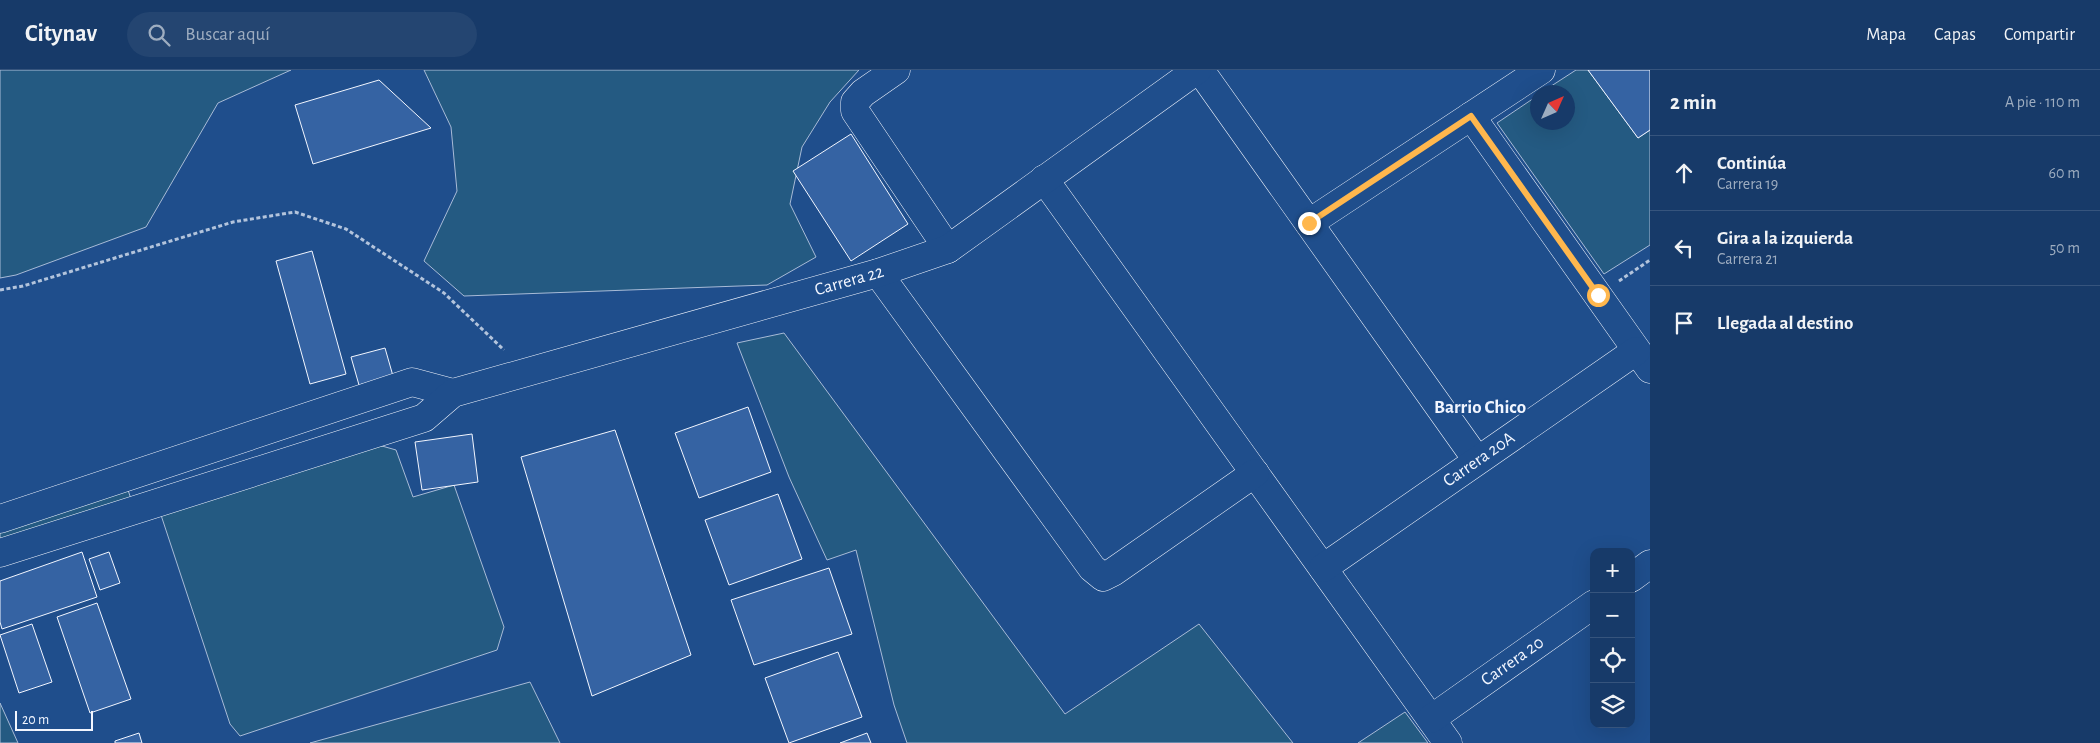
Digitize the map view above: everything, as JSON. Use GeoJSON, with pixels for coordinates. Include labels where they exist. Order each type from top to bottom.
{"type":"FeatureCollection","features":[{"type":"Feature","properties":{"kind":"street"},"geometry":{"type":"LineString","coordinates":[[896,70],[854,102],[855,111],[948,248]]}},
{"type":"Feature","properties":{"kind":"street"},"geometry":{"type":"LineString","coordinates":[[1199,70],[1477,460]]}},
{"type":"Feature","properties":{"kind":"street","name":"Carrera 22"},"geometry":{"type":"LineString","coordinates":[[453,393],[878,273],[948,248],[1199,70]]}},
{"type":"Feature","properties":{"kind":"street"},"geometry":{"type":"LineString","coordinates":[[1309,223],[1541,70]]}},
{"type":"Feature","properties":{"kind":"street"},"geometry":{"type":"LineString","coordinates":[[1471,116],[1643,360]]}},
{"type":"Feature","properties":{"kind":"street"},"geometry":{"type":"LineString","coordinates":[[1044,179],[1448,743]]}},
{"type":"Feature","properties":{"kind":"street"},"geometry":{"type":"LineString","coordinates":[[878,273],[1092,568],[1103,577],[1113,572],[1255,473]]}},
{"type":"Feature","properties":{"kind":"street","name":"Carrera 20A"},"geometry":{"type":"LineString","coordinates":[[1323,568],[1477,460],[1643,360]]}},
{"type":"Feature","properties":{"kind":"street"},"geometry":{"type":"LineString","coordinates":[[0,519],[412,382],[453,393]]}},
{"type":"Feature","properties":{"kind":"street"},"geometry":{"type":"LineString","coordinates":[[0,553],[424,418],[453,393]]}},
{"type":"Feature","properties":{"kind":"street"},"geometry":{"type":"LineString","coordinates":[[1635,575],[1650,564]]}},
{"type":"Feature","properties":{"kind":"street","name":"Carrera 20"},"geometry":{"type":"LineString","coordinates":[[1431,719],[1590,607]]}},
{"type":"Feature","properties":{"kind":"path"},"geometry":{"type":"LineString","coordinates":[[0,290],[23,286],[233,222],[295,212],[346,229],[444,293],[527,372]]}},
{"type":"Feature","properties":{"kind":"path"},"geometry":{"type":"LineString","coordinates":[[1598,295],[1650,260]]}},
{"type":"Feature","properties":{"kind":"shaded area"},"geometry":{"type":"Polygon","coordinates":[[[0,70],[291,70],[218,103],[146,227],[16,275],[0,278],[0,70]]]}},
{"type":"Feature","properties":{"kind":"shaded area"},"geometry":{"type":"Polygon","coordinates":[[[424,70],[859,70],[830,102],[802,147],[790,204],[816,257],[767,285],[464,296],[424,261],[457,191],[451,127],[424,70]]]}},
{"type":"Feature","properties":{"kind":"shaded area"},"geometry":{"type":"Polygon","coordinates":[[[1576,70],[1588,70],[1638,138],[1650,130],[1650,245],[1604,274],[1497,123],[1530,101],[1530,130],[1575,130],[1575,85],[1553,85],[1576,70]]]}},
{"type":"Feature","properties":{"kind":"shaded area"},"geometry":{"type":"Polygon","coordinates":[[[784,333],[1065,714],[1199,624],[1293,743],[907,743],[894,705],[856,550],[827,560],[789,477],[737,343],[784,333]]]}},
{"type":"Feature","properties":{"kind":"shaded area"},"geometry":{"type":"Polygon","coordinates":[[[368,442],[396,450],[413,497],[454,485],[504,627],[497,650],[240,736],[230,724],[159,509],[368,442]]]}},
{"type":"Feature","properties":{"kind":"shaded area"},"geometry":{"type":"Polygon","coordinates":[[[127,487],[132,502],[0,545],[0,528],[127,487]]]}},
{"type":"Feature","properties":{"kind":"shaded area"},"geometry":{"type":"Polygon","coordinates":[[[530,682],[560,743],[310,743],[530,682]]]}},
{"type":"Feature","properties":{"kind":"shaded area"},"geometry":{"type":"Polygon","coordinates":[[[0,703],[18,743],[0,743],[0,703]]]}},
{"type":"Feature","properties":{"kind":"shaded area"},"geometry":{"type":"Polygon","coordinates":[[[1405,712],[1428,743],[1358,743],[1405,712]]]}},
{"type":"Feature","properties":{"kind":"building"},"geometry":{"type":"Polygon","coordinates":[[[1588,70],[1650,70],[1650,130],[1638,138],[1588,70]]]}},
{"type":"Feature","properties":{"kind":"building"},"geometry":{"type":"Polygon","coordinates":[[[379,80],[431,128],[313,164],[295,105],[379,80]]]}},
{"type":"Feature","properties":{"kind":"building"},"geometry":{"type":"Polygon","coordinates":[[[851,134],[908,224],[851,261],[793,171],[851,134]]]}},
{"type":"Feature","properties":{"kind":"building"},"geometry":{"type":"Polygon","coordinates":[[[312,251],[346,374],[310,384],[276,261],[312,251]]]}},
{"type":"Feature","properties":{"kind":"building"},"geometry":{"type":"Polygon","coordinates":[[[385,348],[393,376],[359,385],[351,357],[385,348]]]}},
{"type":"Feature","properties":{"kind":"building"},"geometry":{"type":"Polygon","coordinates":[[[748,407],[771,472],[699,498],[675,433],[748,407]]]}},
{"type":"Feature","properties":{"kind":"building"},"geometry":{"type":"Polygon","coordinates":[[[615,430],[691,655],[592,696],[521,457],[615,430]]]}},
{"type":"Feature","properties":{"kind":"building"},"geometry":{"type":"Polygon","coordinates":[[[472,434],[478,482],[422,490],[415,442],[472,434]]]}},
{"type":"Feature","properties":{"kind":"building"},"geometry":{"type":"Polygon","coordinates":[[[778,494],[802,559],[729,585],[705,520],[778,494]]]}},
{"type":"Feature","properties":{"kind":"building"},"geometry":{"type":"Polygon","coordinates":[[[82,552],[97,597],[2,629],[0,622],[0,581],[82,552]]]}},
{"type":"Feature","properties":{"kind":"building"},"geometry":{"type":"Polygon","coordinates":[[[109,552],[120,583],[100,590],[89,559],[109,552]]]}},
{"type":"Feature","properties":{"kind":"building"},"geometry":{"type":"Polygon","coordinates":[[[829,568],[852,634],[754,665],[731,600],[829,568]]]}},
{"type":"Feature","properties":{"kind":"building"},"geometry":{"type":"Polygon","coordinates":[[[97,603],[131,699],[90,713],[57,617],[97,603]]]}},
{"type":"Feature","properties":{"kind":"building"},"geometry":{"type":"Polygon","coordinates":[[[32,624],[52,682],[19,693],[0,635],[32,624]]]}},
{"type":"Feature","properties":{"kind":"building"},"geometry":{"type":"Polygon","coordinates":[[[838,652],[862,717],[789,743],[765,678],[838,652]]]}},
{"type":"Feature","properties":{"kind":"building"},"geometry":{"type":"Polygon","coordinates":[[[139,733],[142,743],[115,743],[115,741],[139,733]]]}},
{"type":"Feature","properties":{"kind":"building"},"geometry":{"type":"Polygon","coordinates":[[[867,733],[871,743],[840,743],[867,733]]]}},
{"type":"Feature","properties":{"kind":"district","name":"Barrio Chico"},"geometry":{"type":"Point","coordinates":[1480,407]}},
{"type":"Feature","properties":{"kind":"route"},"geometry":{"type":"LineString","coordinates":[[1309,223],[1471,116],[1598,295]]}}]}
